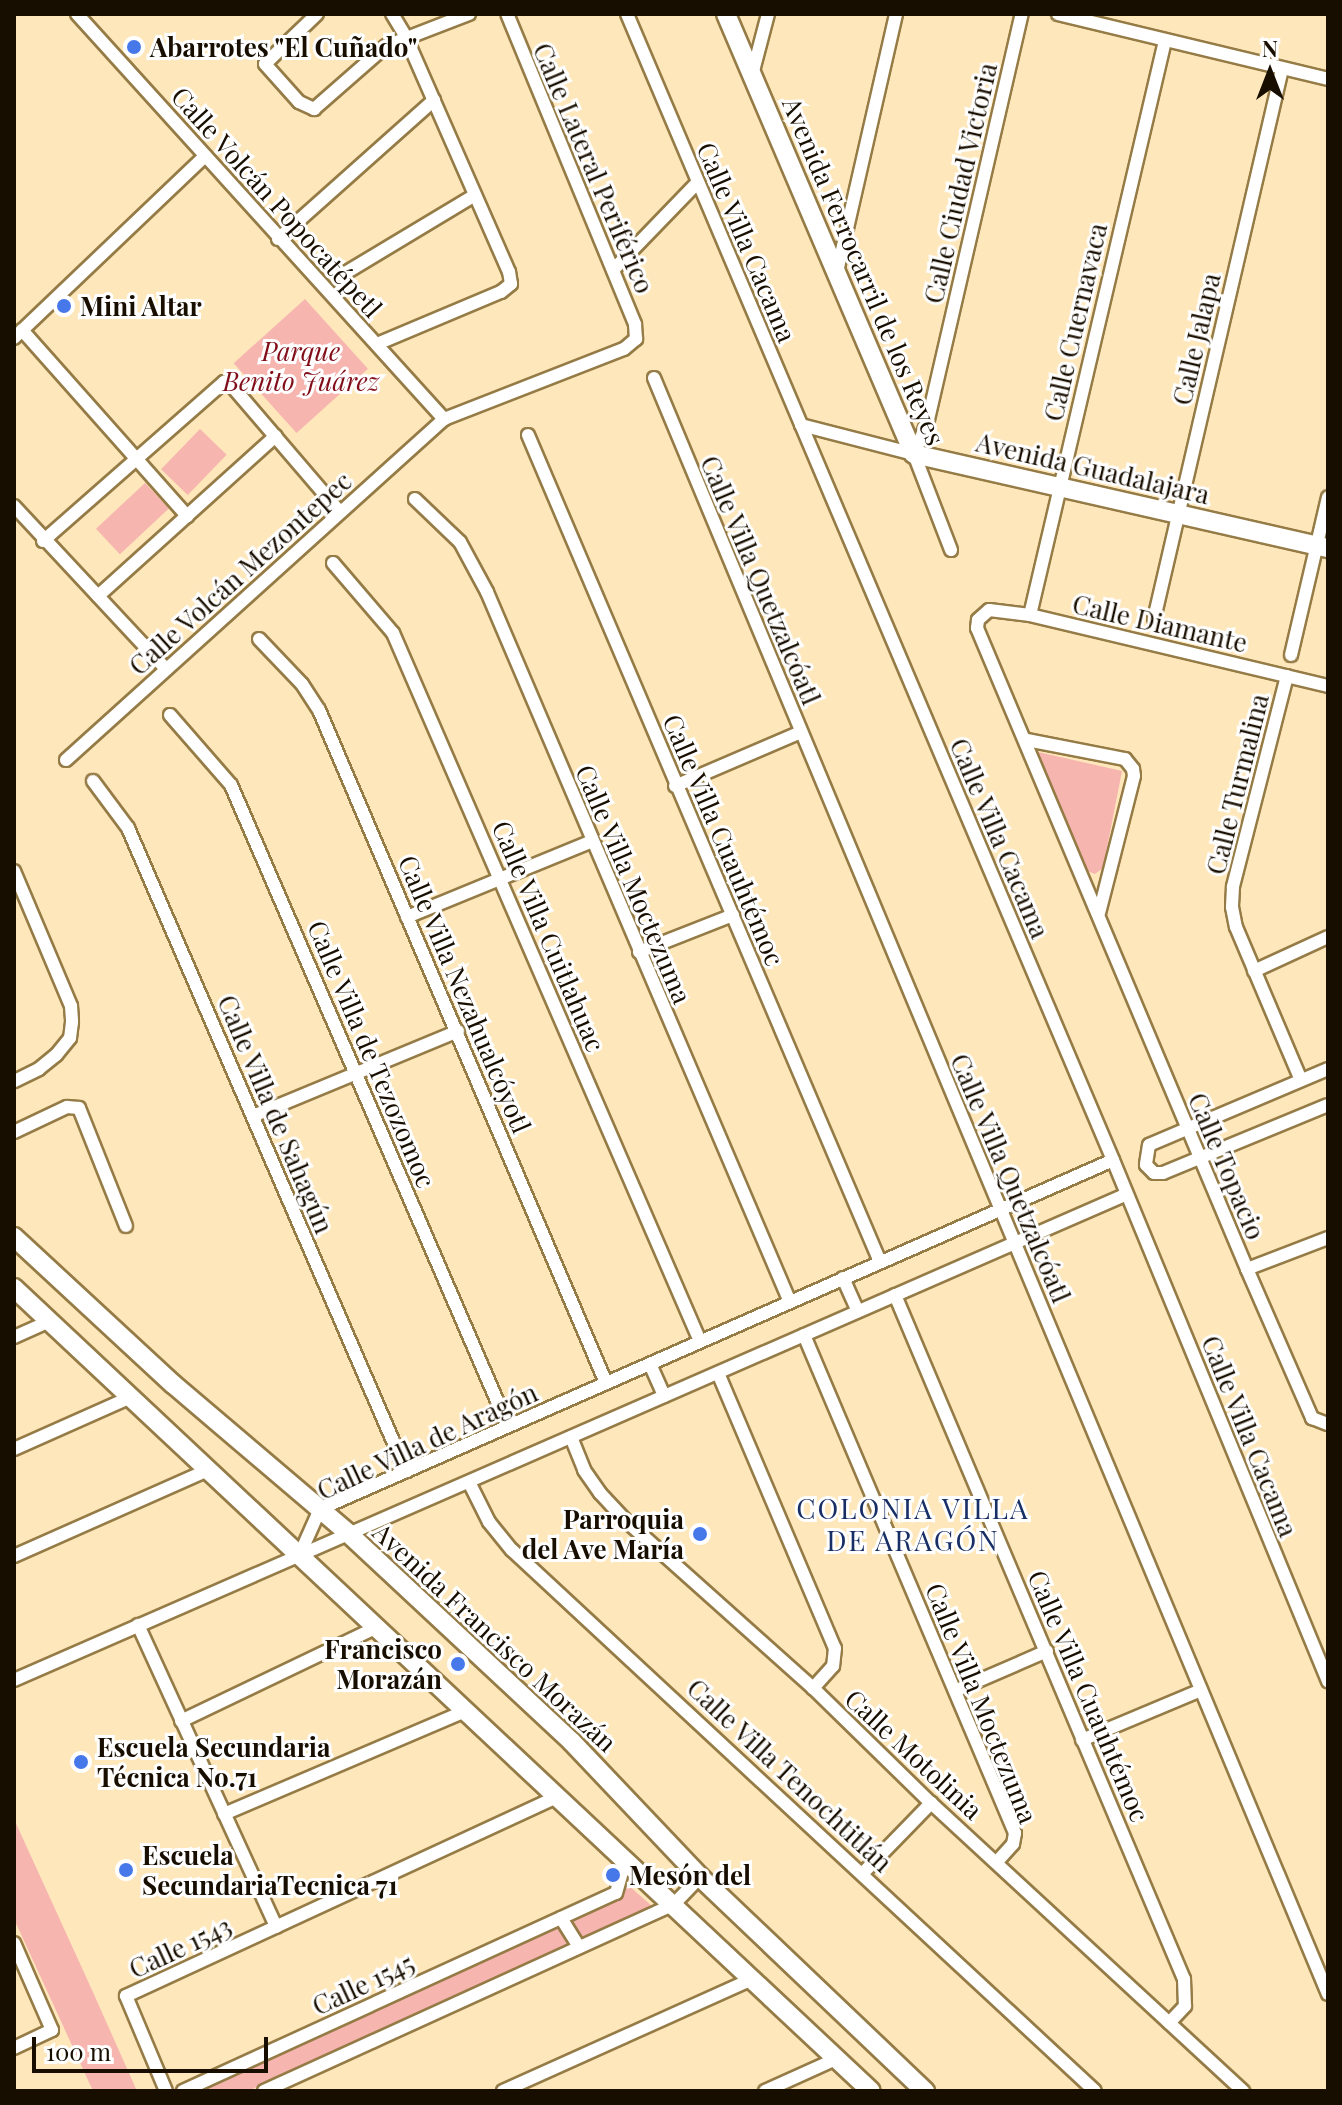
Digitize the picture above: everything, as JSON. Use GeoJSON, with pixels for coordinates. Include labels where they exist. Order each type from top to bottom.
{"type":"FeatureCollection","features":[{"type":"Feature","properties":{"kind":"street","name":"Calle Volcán Popocatépetl"},"geometry":{"type":"LineString","coordinates":[[77,14],[444,419]]}},
{"type":"Feature","properties":{"kind":"street"},"geometry":{"type":"LineString","coordinates":[[317,14],[265,64],[308,107],[314,109],[386,46],[469,14]]}},
{"type":"Feature","properties":{"kind":"street"},"geometry":{"type":"LineString","coordinates":[[377,344],[501,292],[511,284],[509,272],[434,100],[406,37],[392,14]]}},
{"type":"Feature","properties":{"kind":"street","name":"Calle Lateral Periférico"},"geometry":{"type":"LineString","coordinates":[[444,419],[624,349],[636,339],[635,324],[507,14]]}},
{"type":"Feature","properties":{"kind":"street","name":"Calle Villa Cacama"},"geometry":{"type":"LineString","coordinates":[[627,14],[1113,1160],[1328,1681]]}},
{"type":"Feature","properties":{"kind":"street","name":"Avenida Ferrocarril de los Reyes"},"geometry":{"type":"LineString","coordinates":[[726,14],[914,454],[951,550]]}},
{"type":"Feature","properties":{"kind":"street"},"geometry":{"type":"LineString","coordinates":[[752,75],[768,14]]}},
{"type":"Feature","properties":{"kind":"street"},"geometry":{"type":"LineString","coordinates":[[836,274],[896,14]]}},
{"type":"Feature","properties":{"kind":"street","name":"Calle Ciudad Victoria"},"geometry":{"type":"LineString","coordinates":[[914,454],[927,424],[1022,14]]}},
{"type":"Feature","properties":{"kind":"street"},"geometry":{"type":"LineString","coordinates":[[1058,14],[1328,79]]}},
{"type":"Feature","properties":{"kind":"street","name":"Calle Cuernavaca"},"geometry":{"type":"LineString","coordinates":[[1030,615],[1058,485],[1165,41]]}},
{"type":"Feature","properties":{"kind":"street","name":"Calle Jalapa"},"geometry":{"type":"LineString","coordinates":[[1154,619],[1282,69]]}},
{"type":"Feature","properties":{"kind":"street"},"geometry":{"type":"LineString","coordinates":[[278,239],[434,100]]}},
{"type":"Feature","properties":{"kind":"street"},"geometry":{"type":"LineString","coordinates":[[187,516],[136,456],[18,334],[205,156]]}},
{"type":"Feature","properties":{"kind":"street"},"geometry":{"type":"LineString","coordinates":[[613,270],[698,182]]}},
{"type":"Feature","properties":{"kind":"street"},"geometry":{"type":"LineString","coordinates":[[342,275],[475,195]]}},
{"type":"Feature","properties":{"kind":"street","name":"Calle Villa Quetzalcóatl"},"geometry":{"type":"LineString","coordinates":[[654,378],[1328,1994]]}},
{"type":"Feature","properties":{"kind":"street"},"geometry":{"type":"LineString","coordinates":[[43,541],[136,456],[224,382],[232,386],[339,511]]}},
{"type":"Feature","properties":{"kind":"street","name":"Calle Volcán Mezontepec"},"geometry":{"type":"LineString","coordinates":[[66,760],[444,419]]}},
{"type":"Feature","properties":{"kind":"street","name":"Avenida Guadalajara"},"geometry":{"type":"LineString","coordinates":[[801,425],[914,454],[1322,547]]}},
{"type":"Feature","properties":{"kind":"street","name":"Calle Villa Cuauhtémoc"},"geometry":{"type":"LineString","coordinates":[[528,435],[880,1262]]}},
{"type":"Feature","properties":{"kind":"street"},"geometry":{"type":"LineString","coordinates":[[98,596],[276,436]]}},
{"type":"Feature","properties":{"kind":"street"},"geometry":{"type":"LineString","coordinates":[[1291,655],[1322,547],[1328,497]]}},
{"type":"Feature","properties":{"kind":"street","name":"Calle Villa Moctezuma"},"geometry":{"type":"LineString","coordinates":[[415,499],[460,542],[487,592],[790,1302]]}},
{"type":"Feature","properties":{"kind":"street"},"geometry":{"type":"LineString","coordinates":[[14,506],[43,541],[166,669]]}},
{"type":"Feature","properties":{"kind":"street","name":"Calle Villa Cuitlahuac"},"geometry":{"type":"LineString","coordinates":[[333,563],[393,633],[700,1341]]}},
{"type":"Feature","properties":{"kind":"street","name":"Calle Diamante"},"geometry":{"type":"LineString","coordinates":[[982,613],[996,609],[1030,615],[1328,686]]}},
{"type":"Feature","properties":{"kind":"street","name":"Calle Topacio"},"geometry":{"type":"LineString","coordinates":[[982,613],[977,628],[1027,740],[1247,1269],[1312,1418],[1328,1424]]}},
{"type":"Feature","properties":{"kind":"street","name":"Calle Villa Nezahualcóyotl"},"geometry":{"type":"LineString","coordinates":[[259,639],[302,684],[319,710],[606,1383]]}},
{"type":"Feature","properties":{"kind":"street","name":"Calle Turmalina"},"geometry":{"type":"LineString","coordinates":[[1287,676],[1233,887],[1236,927],[1301,1080]]}},
{"type":"Feature","properties":{"kind":"street","name":"Calle Villa de Tezozomoc"},"geometry":{"type":"LineString","coordinates":[[170,715],[231,785],[508,1426]]}},
{"type":"Feature","properties":{"kind":"street"},"geometry":{"type":"LineString","coordinates":[[675,786],[801,732]]}},
{"type":"Feature","properties":{"kind":"street"},"geometry":{"type":"LineString","coordinates":[[1027,740],[1125,759],[1133,769],[1099,913]]}},
{"type":"Feature","properties":{"kind":"street","name":"Calle Villa de Sahagún"},"geometry":{"type":"LineString","coordinates":[[93,781],[128,828],[406,1471]]}},
{"type":"Feature","properties":{"kind":"street"},"geometry":{"type":"LineString","coordinates":[[407,917],[592,841]]}},
{"type":"Feature","properties":{"kind":"street"},"geometry":{"type":"LineString","coordinates":[[14,871],[71,1006],[72,1022],[70,1038],[56,1055],[39,1069],[14,1081]]}},
{"type":"Feature","properties":{"kind":"street"},"geometry":{"type":"LineString","coordinates":[[639,952],[733,915]]}},
{"type":"Feature","properties":{"kind":"street"},"geometry":{"type":"LineString","coordinates":[[1254,971],[1328,937]]}},
{"type":"Feature","properties":{"kind":"street"},"geometry":{"type":"LineString","coordinates":[[253,1116],[458,1031]]}},
{"type":"Feature","properties":{"kind":"street"},"geometry":{"type":"LineString","coordinates":[[1328,1069],[1149,1145],[1146,1165],[1154,1173],[1163,1173],[1328,1105]]}},
{"type":"Feature","properties":{"kind":"street"},"geometry":{"type":"LineString","coordinates":[[14,1132],[67,1107],[79,1108],[126,1226]]}},
{"type":"Feature","properties":{"kind":"street","name":"Calle Villa de Aragón"},"geometry":{"type":"LineString","coordinates":[[300,1554],[320,1509],[1113,1160]]}},
{"type":"Feature","properties":{"kind":"street","name":"Calle Villa de Aragón"},"geometry":{"type":"LineString","coordinates":[[300,1554],[1127,1194]]}},
{"type":"Feature","properties":{"kind":"street","name":"Avenida Francisco Morazán"},"geometry":{"type":"LineString","coordinates":[[14,1237],[173,1384],[349,1534],[572,1742],[700,1877],[925,2091]]}},
{"type":"Feature","properties":{"kind":"street"},"geometry":{"type":"LineString","coordinates":[[1247,1269],[1328,1238]]}},
{"type":"Feature","properties":{"kind":"street"},"geometry":{"type":"LineString","coordinates":[[843,1278],[858,1311]]}},
{"type":"Feature","properties":{"kind":"street"},"geometry":{"type":"LineString","coordinates":[[14,1288],[210,1469],[375,1628],[754,1978],[871,2091]]}},
{"type":"Feature","properties":{"kind":"street","name":"Calle Villa Cuauhtémoc"},"geometry":{"type":"LineString","coordinates":[[895,1295],[1187,1988],[1185,2006],[1169,2023]]}},
{"type":"Feature","properties":{"kind":"street"},"geometry":{"type":"LineString","coordinates":[[14,1337],[50,1321]]}},
{"type":"Feature","properties":{"kind":"street","name":"Calle Villa Moctezuma"},"geometry":{"type":"LineString","coordinates":[[804,1335],[1015,1833],[1013,1844],[997,1862]]}},
{"type":"Feature","properties":{"kind":"street"},"geometry":{"type":"LineString","coordinates":[[650,1364],[664,1396]]}},
{"type":"Feature","properties":{"kind":"street"},"geometry":{"type":"LineString","coordinates":[[718,1373],[835,1648],[833,1666],[813,1688]]}},
{"type":"Feature","properties":{"kind":"street"},"geometry":{"type":"LineString","coordinates":[[14,1449],[131,1397]]}},
{"type":"Feature","properties":{"kind":"street","name":"Calle Motolinia"},"geometry":{"type":"LineString","coordinates":[[571,1437],[584,1470],[608,1502],[813,1688],[931,1803],[1243,2091]]}},
{"type":"Feature","properties":{"kind":"street"},"geometry":{"type":"LineString","coordinates":[[14,1556],[210,1469]]}},
{"type":"Feature","properties":{"kind":"street","name":"Calle Villa Tenochtitlán"},"geometry":{"type":"LineString","coordinates":[[469,1482],[489,1522],[512,1550],[1095,2091]]}},
{"type":"Feature","properties":{"kind":"street"},"geometry":{"type":"LineString","coordinates":[[14,1680],[300,1554]]}},
{"type":"Feature","properties":{"kind":"street"},"geometry":{"type":"LineString","coordinates":[[138,1625],[276,1927]]}},
{"type":"Feature","properties":{"kind":"street"},"geometry":{"type":"LineString","coordinates":[[181,1721],[375,1628]]}},
{"type":"Feature","properties":{"kind":"street"},"geometry":{"type":"LineString","coordinates":[[957,1690],[1047,1651]]}},
{"type":"Feature","properties":{"kind":"street"},"geometry":{"type":"LineString","coordinates":[[1082,1740],[1201,1690]]}},
{"type":"Feature","properties":{"kind":"street"},"geometry":{"type":"LineString","coordinates":[[224,1814],[466,1711]]}},
{"type":"Feature","properties":{"kind":"street","name":"Calle 1543"},"geometry":{"type":"LineString","coordinates":[[166,2091],[126,1996],[557,1797]]}},
{"type":"Feature","properties":{"kind":"street"},"geometry":{"type":"LineString","coordinates":[[863,1873],[931,1803]]}},
{"type":"Feature","properties":{"kind":"street","name":"Calle 1545"},"geometry":{"type":"LineString","coordinates":[[183,2091],[616,1893],[626,1859]]}},
{"type":"Feature","properties":{"kind":"street"},"geometry":{"type":"LineString","coordinates":[[264,2091],[674,1904],[700,1877]]}},
{"type":"Feature","properties":{"kind":"street"},"geometry":{"type":"LineString","coordinates":[[561,1918],[579,1947]]}},
{"type":"Feature","properties":{"kind":"street"},"geometry":{"type":"LineString","coordinates":[[14,1943],[52,2030],[14,2048]]}},
{"type":"Feature","properties":{"kind":"street"},"geometry":{"type":"LineString","coordinates":[[503,2091],[754,1978]]}},
{"type":"Feature","properties":{"kind":"street"},"geometry":{"type":"LineString","coordinates":[[765,2091],[838,2058]]}},
{"type":"Feature","properties":{"kind":"green space","name":"Parque Benito Juárez"},"geometry":{"type":"Polygon","coordinates":[[[305,299],[368,369],[297,433],[234,363],[305,299]]]}},
{"type":"Feature","properties":{"kind":"green space"},"geometry":{"type":"Polygon","coordinates":[[[200,429],[227,455],[188,495],[161,469],[200,429]]]}},
{"type":"Feature","properties":{"kind":"green space"},"geometry":{"type":"Polygon","coordinates":[[[145,483],[169,509],[120,554],[96,529],[145,483]]]}},
{"type":"Feature","properties":{"kind":"green space"},"geometry":{"type":"Polygon","coordinates":[[[1038,752],[1122,771],[1103,868],[1095,874],[1085,870],[1038,752]]]}},
{"type":"Feature","properties":{"kind":"green space"},"geometry":{"type":"Polygon","coordinates":[[[14,1819],[137,2091],[93,2091],[14,1919],[14,1819]]]}},
{"type":"Feature","properties":{"kind":"green space"},"geometry":{"type":"Polygon","coordinates":[[[627,1884],[653,1907],[248,2091],[194,2091],[618,1898],[627,1884]]]}},
{"type":"Feature","properties":{"kind":"place","name":"Abarrotes \"El Cuñado\""},"geometry":{"type":"Point","coordinates":[134,47]}},
{"type":"Feature","properties":{"kind":"place","name":"Mini Altar"},"geometry":{"type":"Point","coordinates":[64,306]}},
{"type":"Feature","properties":{"kind":"place","name":"Parroquia del Ave María"},"geometry":{"type":"Point","coordinates":[700,1534]}},
{"type":"Feature","properties":{"kind":"place","name":"Francisco Morazán"},"geometry":{"type":"Point","coordinates":[458,1664]}},
{"type":"Feature","properties":{"kind":"place","name":"Escuela Secundaria Técnica No.71"},"geometry":{"type":"Point","coordinates":[81,1762]}},
{"type":"Feature","properties":{"kind":"place","name":"Escuela SecundariaTecnica 71"},"geometry":{"type":"Point","coordinates":[126,1870]}},
{"type":"Feature","properties":{"kind":"place","name":"Mesón del"},"geometry":{"type":"Point","coordinates":[613,1875]}},
{"type":"Feature","properties":{"kind":"district","name":"COLONIA VILLA DE ARAGÓN"},"geometry":{"type":"Point","coordinates":[913,1524]}}]}
